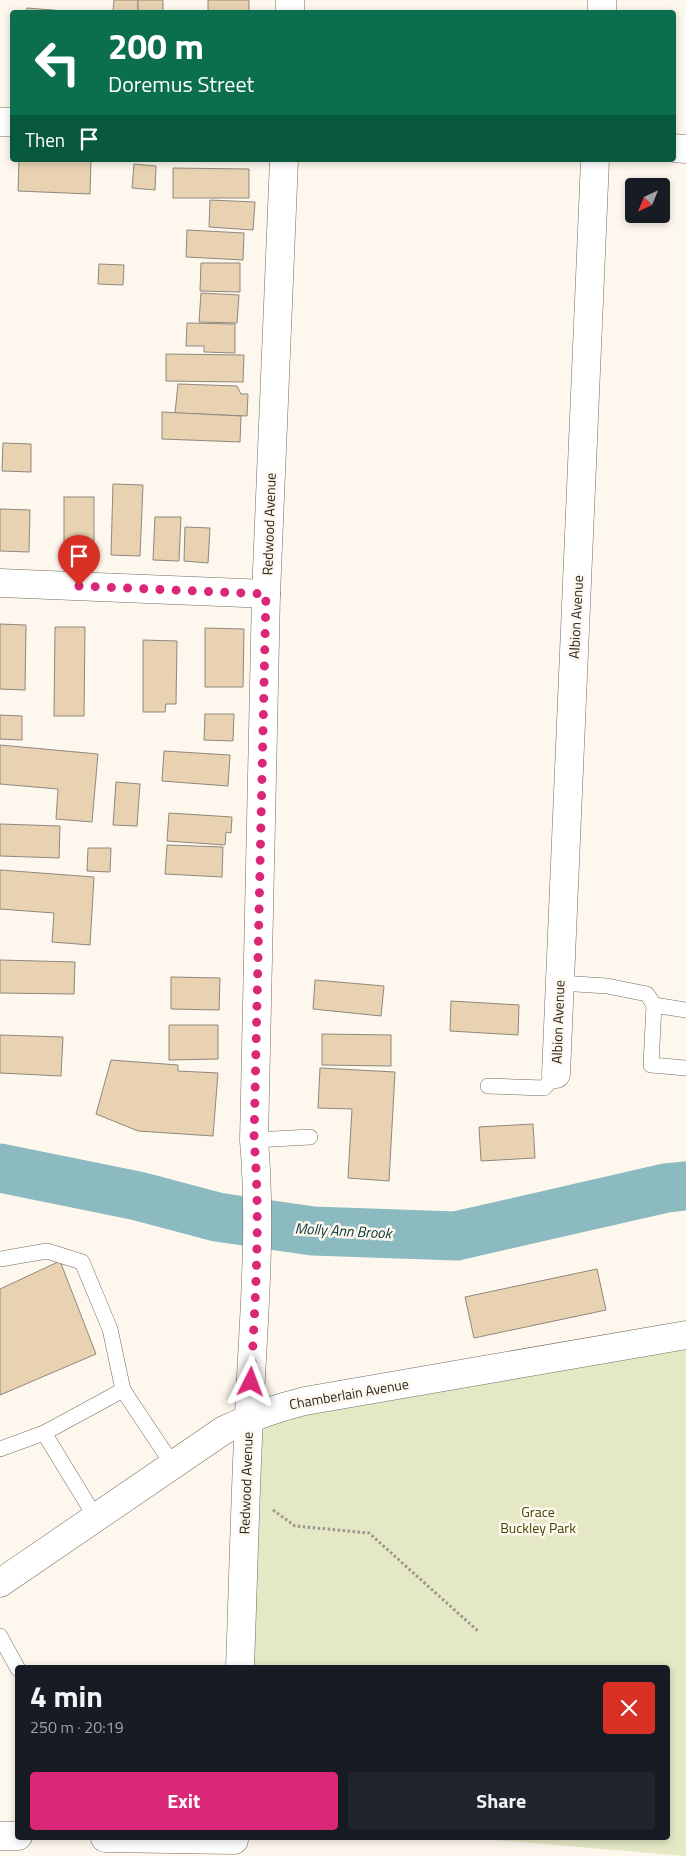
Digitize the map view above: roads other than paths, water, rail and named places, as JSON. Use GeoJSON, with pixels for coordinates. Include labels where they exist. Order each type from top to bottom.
{"type":"FeatureCollection","features":[{"type":"Feature","properties":{"kind":"street","name":"Redwood Avenue"},"geometry":{"type":"LineString","coordinates":[[240,1665],[249,1418],[258,1257],[258,1184],[254,1140],[266,594],[284,162]]}},
{"type":"Feature","properties":{"kind":"street","name":"Albion Avenue"},"geometry":{"type":"LineString","coordinates":[[556,1074],[596,162]]}},
{"type":"Feature","properties":{"kind":"street"},"geometry":{"type":"LineString","coordinates":[[0,583],[266,594]]}},
{"type":"Feature","properties":{"kind":"street","name":"Chamberlain Avenue"},"geometry":{"type":"LineString","coordinates":[[0,1582],[224,1430],[278,1407],[686,1335]]}},
{"type":"Feature","properties":{"kind":"street"},"geometry":{"type":"LineString","coordinates":[[0,1836],[15,1836]]}},
{"type":"Feature","properties":{"kind":"street"},"geometry":{"type":"LineString","coordinates":[[148,1840],[233,1844]]}},
{"type":"Feature","properties":{"kind":"lane"},"geometry":{"type":"LineString","coordinates":[[560,982],[607,986],[647,994],[654,1005],[651,1065],[686,1068]]}},
{"type":"Feature","properties":{"kind":"lane"},"geometry":{"type":"LineString","coordinates":[[654,1005],[686,1010]]}},
{"type":"Feature","properties":{"kind":"lane"},"geometry":{"type":"LineString","coordinates":[[488,1086],[544,1088],[556,1074]]}},
{"type":"Feature","properties":{"kind":"lane"},"geometry":{"type":"LineString","coordinates":[[254,1140],[310,1137]]}},
{"type":"Feature","properties":{"kind":"lane"},"geometry":{"type":"LineString","coordinates":[[0,1259],[47,1251],[82,1262],[110,1329],[123,1390],[173,1465]]}},
{"type":"Feature","properties":{"kind":"lane"},"geometry":{"type":"LineString","coordinates":[[0,1449],[44,1433],[123,1390]]}},
{"type":"Feature","properties":{"kind":"lane"},"geometry":{"type":"LineString","coordinates":[[44,1433],[96,1518]]}},
{"type":"Feature","properties":{"kind":"lane"},"geometry":{"type":"LineString","coordinates":[[0,1636],[16,1665]]}},
{"type":"Feature","properties":{"kind":"waterway","name":"Molly Ann Brook"},"geometry":{"type":"LineString","coordinates":[[0,1168],[138,1196],[217,1217],[313,1231],[456,1236],[666,1188],[686,1186]]}},
{"type":"Feature","properties":{"kind":"park label","name":"Grace Buckley Park"},"geometry":{"type":"Point","coordinates":[538,1520]}}]}
